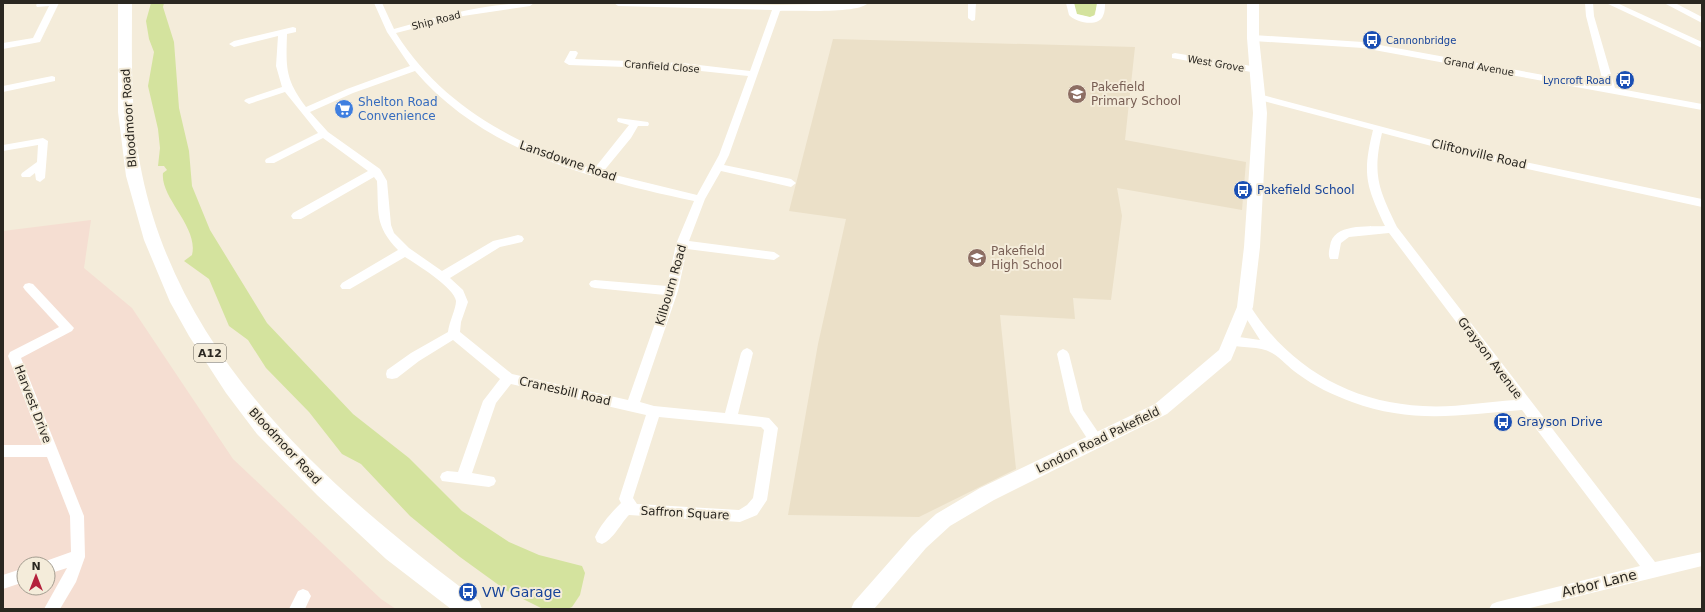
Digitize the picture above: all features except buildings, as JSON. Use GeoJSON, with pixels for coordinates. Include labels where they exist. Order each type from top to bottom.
{"type":"FeatureCollection","features":[{"type":"Feature","properties":{"kind":"highway","name":"Bloodmoor Road"},"geometry":{"type":"LineString","coordinates":[[124,3],[127,114],[134,176],[144,215],[157,254],[181,304],[203,342],[254,415],[309,474],[393,550],[470,609]]}},
{"type":"Feature","properties":{"kind":"main road","name":"London Road Pakefield"},"geometry":{"type":"LineString","coordinates":[[861,609],[919,542],[943,520],[987,494],[1161,410],[1220,360],[1232,341],[1245,307],[1255,211],[1260,113],[1253,38],[1253,3]]}},
{"type":"Feature","properties":{"kind":"street"},"geometry":{"type":"LineString","coordinates":[[40,5],[55,3]]}},
{"type":"Feature","properties":{"kind":"street"},"geometry":{"type":"LineString","coordinates":[[37,40],[55,3]]}},
{"type":"Feature","properties":{"kind":"street","name":"Lansdowne Road"},"geometry":{"type":"LineString","coordinates":[[378,3],[391,32],[416,67],[452,104],[496,134],[538,154],[596,173],[643,186],[700,199]]}},
{"type":"Feature","properties":{"kind":"street","name":"Ship Road"},"geometry":{"type":"LineString","coordinates":[[391,32],[463,13],[530,3]]}},
{"type":"Feature","properties":{"kind":"street"},"geometry":{"type":"LineString","coordinates":[[618,3],[777,8],[848,7],[859,6],[864,3]]}},
{"type":"Feature","properties":{"kind":"street"},"geometry":{"type":"LineString","coordinates":[[972,3],[972,18]]}},
{"type":"Feature","properties":{"kind":"street"},"geometry":{"type":"LineString","coordinates":[[1070,3],[1074,15],[1084,20],[1093,20],[1099,16],[1101,3]]}},
{"type":"Feature","properties":{"kind":"street"},"geometry":{"type":"LineString","coordinates":[[1589,3],[1590,16],[1610,89]]}},
{"type":"Feature","properties":{"kind":"street"},"geometry":{"type":"LineString","coordinates":[[1610,3],[1702,45]]}},
{"type":"Feature","properties":{"kind":"street"},"geometry":{"type":"LineString","coordinates":[[1668,3],[1702,20]]}},
{"type":"Feature","properties":{"kind":"street","name":"Kilbourn Road"},"geometry":{"type":"LineString","coordinates":[[632,407],[672,291],[682,244],[700,199],[718,167],[754,74],[777,8]]}},
{"type":"Feature","properties":{"kind":"street"},"geometry":{"type":"LineString","coordinates":[[234,44],[288,31],[281,66],[287,88],[324,134],[376,172],[382,181],[385,224],[390,235],[405,251],[442,277],[459,293],[462,302],[455,322],[454,334],[415,357],[392,374]]}},
{"type":"Feature","properties":{"kind":"street","name":"Grand Avenue"},"geometry":{"type":"LineString","coordinates":[[1253,38],[1363,45],[1702,107]]}},
{"type":"Feature","properties":{"kind":"street"},"geometry":{"type":"LineString","coordinates":[[3,46],[48,39]]}},
{"type":"Feature","properties":{"kind":"street","name":"West Grove"},"geometry":{"type":"LineString","coordinates":[[1175,56],[1257,70]]}},
{"type":"Feature","properties":{"kind":"street","name":"Cranfield Close"},"geometry":{"type":"LineString","coordinates":[[569,61],[682,66],[754,74]]}},
{"type":"Feature","properties":{"kind":"street"},"geometry":{"type":"LineString","coordinates":[[305,111],[350,91],[416,67]]}},
{"type":"Feature","properties":{"kind":"street"},"geometry":{"type":"LineString","coordinates":[[3,89],[29,88],[52,79]]}},
{"type":"Feature","properties":{"kind":"street"},"geometry":{"type":"LineString","coordinates":[[248,101],[287,88]]}},
{"type":"Feature","properties":{"kind":"street","name":"Cliftonville Road"},"geometry":{"type":"LineString","coordinates":[[1259,97],[1477,155],[1702,203]]}},
{"type":"Feature","properties":{"kind":"street"},"geometry":{"type":"LineString","coordinates":[[596,173],[626,136],[640,123],[622,120]]}},
{"type":"Feature","properties":{"kind":"street","name":"Grayson Avenue"},"geometry":{"type":"LineString","coordinates":[[1378,129],[1371,158],[1371,175],[1377,195],[1392,229],[1652,570]]}},
{"type":"Feature","properties":{"kind":"street"},"geometry":{"type":"LineString","coordinates":[[270,161],[324,134]]}},
{"type":"Feature","properties":{"kind":"street"},"geometry":{"type":"LineString","coordinates":[[3,148],[43,141],[40,178]]}},
{"type":"Feature","properties":{"kind":"street"},"geometry":{"type":"LineString","coordinates":[[26,175],[42,163]]}},
{"type":"Feature","properties":{"kind":"street"},"geometry":{"type":"LineString","coordinates":[[718,167],[791,183]]}},
{"type":"Feature","properties":{"kind":"street"},"geometry":{"type":"LineString","coordinates":[[296,215],[376,172]]}},
{"type":"Feature","properties":{"kind":"street"},"geometry":{"type":"LineString","coordinates":[[1334,256],[1336,241],[1346,233],[1392,229]]}},
{"type":"Feature","properties":{"kind":"street"},"geometry":{"type":"LineString","coordinates":[[442,277],[497,244],[518,239]]}},
{"type":"Feature","properties":{"kind":"street"},"geometry":{"type":"LineString","coordinates":[[682,244],[774,256]]}},
{"type":"Feature","properties":{"kind":"street"},"geometry":{"type":"LineString","coordinates":[[346,286],[405,251]]}},
{"type":"Feature","properties":{"kind":"street"},"geometry":{"type":"LineString","coordinates":[[595,284],[672,291]]}},
{"type":"Feature","properties":{"kind":"street","name":"Harvest Drive"},"geometry":{"type":"LineString","coordinates":[[29,286],[68,328],[14,356],[77,516],[79,539],[78,557],[68,581],[52,609]]}},
{"type":"Feature","properties":{"kind":"street"},"geometry":{"type":"LineString","coordinates":[[1245,307],[1257,326],[1276,349],[1312,377],[1342,392],[1375,404],[1410,411],[1443,412],[1525,404]]}},
{"type":"Feature","properties":{"kind":"street","name":"Cranesbill Road"},"geometry":{"type":"LineString","coordinates":[[454,334],[508,378],[632,407],[654,411],[764,422],[771,428]]}},
{"type":"Feature","properties":{"kind":"street"},"geometry":{"type":"LineString","coordinates":[[1232,341],[1264,345],[1276,349]]}},
{"type":"Feature","properties":{"kind":"street"},"geometry":{"type":"LineString","coordinates":[[730,418],[747,353]]}},
{"type":"Feature","properties":{"kind":"street"},"geometry":{"type":"LineString","coordinates":[[1063,354],[1076,412],[1097,442]]}},
{"type":"Feature","properties":{"kind":"street"},"geometry":{"type":"LineString","coordinates":[[463,478],[490,401],[508,378]]}},
{"type":"Feature","properties":{"kind":"street","name":"Saffron Square"},"geometry":{"type":"LineString","coordinates":[[654,411],[626,499],[633,510],[740,516],[752,510],[760,500],[771,428]]}},
{"type":"Feature","properties":{"kind":"street","name":"Harvest Drive"},"geometry":{"type":"LineString","coordinates":[[3,451],[51,451]]}},
{"type":"Feature","properties":{"kind":"street"},"geometry":{"type":"LineString","coordinates":[[446,477],[489,481]]}},
{"type":"Feature","properties":{"kind":"street","name":"Saffron Square"},"geometry":{"type":"LineString","coordinates":[[602,537],[614,520],[630,504]]}},
{"type":"Feature","properties":{"kind":"street"},"geometry":{"type":"LineString","coordinates":[[56,564],[78,557]]}},
{"type":"Feature","properties":{"kind":"street","name":"Arbor Lane"},"geometry":{"type":"LineString","coordinates":[[1497,609],[1702,559]]}},
{"type":"Feature","properties":{"kind":"street"},"geometry":{"type":"LineString","coordinates":[[3,582],[16,578]]}},
{"type":"Feature","properties":{"kind":"shaded area","name":"Pakefield High School"},"geometry":{"type":"Polygon","coordinates":[[[833,39],[1135,47],[1125,140],[1246,162],[1242,210],[1117,188],[1122,216],[1111,300],[1073,298],[1075,319],[1000,315],[1016,469],[919,517],[788,515],[818,344],[846,219],[789,211],[833,39]]]}},
{"type":"Feature","properties":{"kind":"shaded area"},"geometry":{"type":"Polygon","coordinates":[[[91,220],[84,268],[132,308],[233,459],[381,599],[396,609],[3,609],[3,231],[91,220]]]}},
{"type":"Feature","properties":{"kind":"green space"},"geometry":{"type":"Polygon","coordinates":[[[151,3],[164,3],[163,7],[174,42],[179,108],[189,151],[192,186],[210,230],[267,323],[353,414],[409,458],[462,511],[509,542],[539,555],[582,566],[585,573],[580,595],[572,607],[567,609],[543,609],[507,591],[460,557],[410,516],[361,464],[342,454],[309,412],[266,368],[248,340],[229,326],[209,279],[184,261],[192,255],[193,244],[185,223],[167,192],[163,173],[167,170],[164,166],[158,166],[160,148],[158,129],[148,86],[154,52],[149,39],[146,21],[151,3]]]}},
{"type":"Feature","properties":{"kind":"green space"},"geometry":{"type":"Polygon","coordinates":[[[1074,3],[1098,3],[1092,18],[1076,14],[1074,3]]]}},
{"type":"Feature","properties":{"kind":"place","name":"Cannonbridge"},"geometry":{"type":"Point","coordinates":[1372,40]}},
{"type":"Feature","properties":{"kind":"place","name":"Lyncroft Road"},"geometry":{"type":"Point","coordinates":[1625,80]}},
{"type":"Feature","properties":{"kind":"place","name":"Pakefield Primary School"},"geometry":{"type":"Point","coordinates":[1077,94]}},
{"type":"Feature","properties":{"kind":"place","name":"Shelton Road Convenience"},"geometry":{"type":"Point","coordinates":[344,109]}},
{"type":"Feature","properties":{"kind":"place","name":"Pakefield School"},"geometry":{"type":"Point","coordinates":[1243,190]}},
{"type":"Feature","properties":{"kind":"place","name":"Pakefield High School"},"geometry":{"type":"Point","coordinates":[977,258]}},
{"type":"Feature","properties":{"kind":"place","name":"Grayson Drive"},"geometry":{"type":"Point","coordinates":[1503,422]}},
{"type":"Feature","properties":{"kind":"place","name":"VW Garage"},"geometry":{"type":"Point","coordinates":[468,592]}}]}
